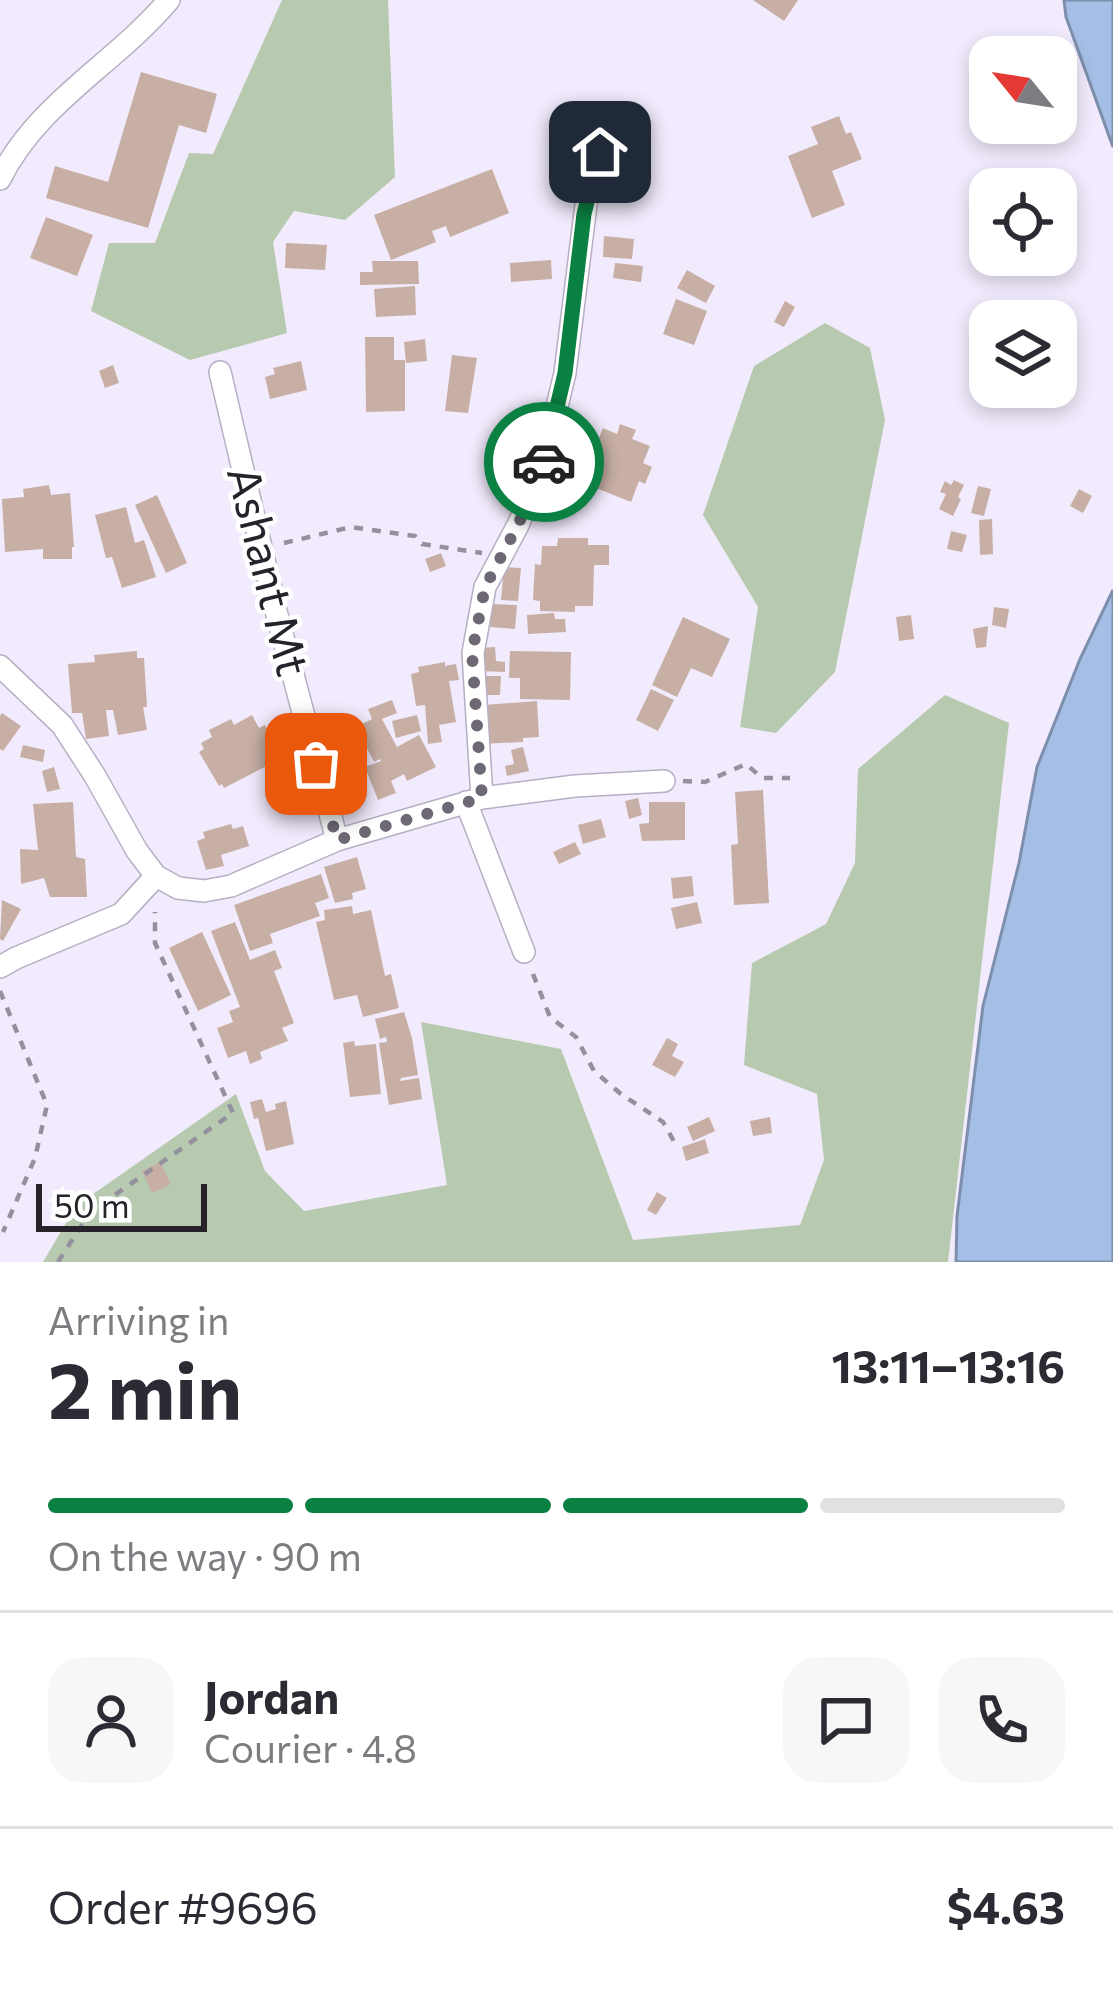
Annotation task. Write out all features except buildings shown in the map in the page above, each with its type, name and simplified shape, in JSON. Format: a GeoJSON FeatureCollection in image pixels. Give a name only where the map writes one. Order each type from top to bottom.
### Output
{"type":"FeatureCollection","features":[{"type":"Feature","properties":{"kind":"street"},"geometry":{"type":"LineString","coordinates":[[0,179],[13,151],[35,125],[146,27],[169,0]]}},
{"type":"Feature","properties":{"kind":"street"},"geometry":{"type":"LineString","coordinates":[[524,952],[474,800],[472,653],[485,587],[541,473],[565,373],[588,189],[611,114]]}},
{"type":"Feature","properties":{"kind":"street","name":"Ashant Mt"},"geometry":{"type":"LineString","coordinates":[[220,372],[337,840]]}},
{"type":"Feature","properties":{"kind":"street"},"geometry":{"type":"LineString","coordinates":[[0,666],[62,725],[155,876],[178,888],[204,891],[231,886],[337,840],[474,800],[575,786],[671,781]]}},
{"type":"Feature","properties":{"kind":"street"},"geometry":{"type":"LineString","coordinates":[[0,967],[122,914],[155,876]]}},
{"type":"Feature","properties":{"kind":"path"},"geometry":{"type":"LineString","coordinates":[[261,549],[351,526],[415,536],[422,544],[501,556]]}},
{"type":"Feature","properties":{"kind":"path"},"geometry":{"type":"LineString","coordinates":[[671,781],[706,782],[746,764],[762,778],[790,778]]}},
{"type":"Feature","properties":{"kind":"path"},"geometry":{"type":"LineString","coordinates":[[58,1262],[90,1212],[233,1113],[155,943],[155,876]]}},
{"type":"Feature","properties":{"kind":"path"},"geometry":{"type":"LineString","coordinates":[[524,952],[550,1017],[576,1037],[594,1071],[663,1122],[676,1145]]}},
{"type":"Feature","properties":{"kind":"path"},"geometry":{"type":"LineString","coordinates":[[0,991],[47,1105],[35,1158],[3,1232]]}},
{"type":"Feature","properties":{"kind":"green space"},"geometry":{"type":"Polygon","coordinates":[[[282,0],[388,0],[395,177],[345,220],[294,211],[273,242],[287,333],[190,360],[91,311],[109,243],[155,243],[189,153],[213,154],[282,0]]]}},
{"type":"Feature","properties":{"kind":"green space"},"geometry":{"type":"Polygon","coordinates":[[[825,323],[870,348],[885,420],[835,672],[776,733],[740,727],[758,607],[703,515],[754,366],[825,323]]]}},
{"type":"Feature","properties":{"kind":"green space"},"geometry":{"type":"Polygon","coordinates":[[[945,695],[1009,723],[948,1262],[43,1262],[76,1206],[236,1094],[265,1171],[304,1211],[447,1185],[421,1022],[561,1049],[633,1240],[800,1225],[824,1160],[817,1094],[744,1065],[752,963],[826,924],[855,863],[858,769],[945,695]]]}},
{"type":"Feature","properties":{"kind":"water"},"geometry":{"type":"Polygon","coordinates":[[[1064,0],[1113,0],[1113,147],[1077,36],[1066,17],[1064,0]]]}},
{"type":"Feature","properties":{"kind":"water"},"geometry":{"type":"Polygon","coordinates":[[[1113,590],[1113,1262],[956,1262],[957,1216],[983,1006],[1037,767],[1113,590]]]}},
{"type":"Feature","properties":{"kind":"way so far"},"geometry":{"type":"LineString","coordinates":[[316,764],[337,840],[482,798],[472,653],[485,587],[544,462]]}},
{"type":"Feature","properties":{"kind":"route"},"geometry":{"type":"LineString","coordinates":[[544,462],[565,373],[588,189],[600,152]]}}]}
